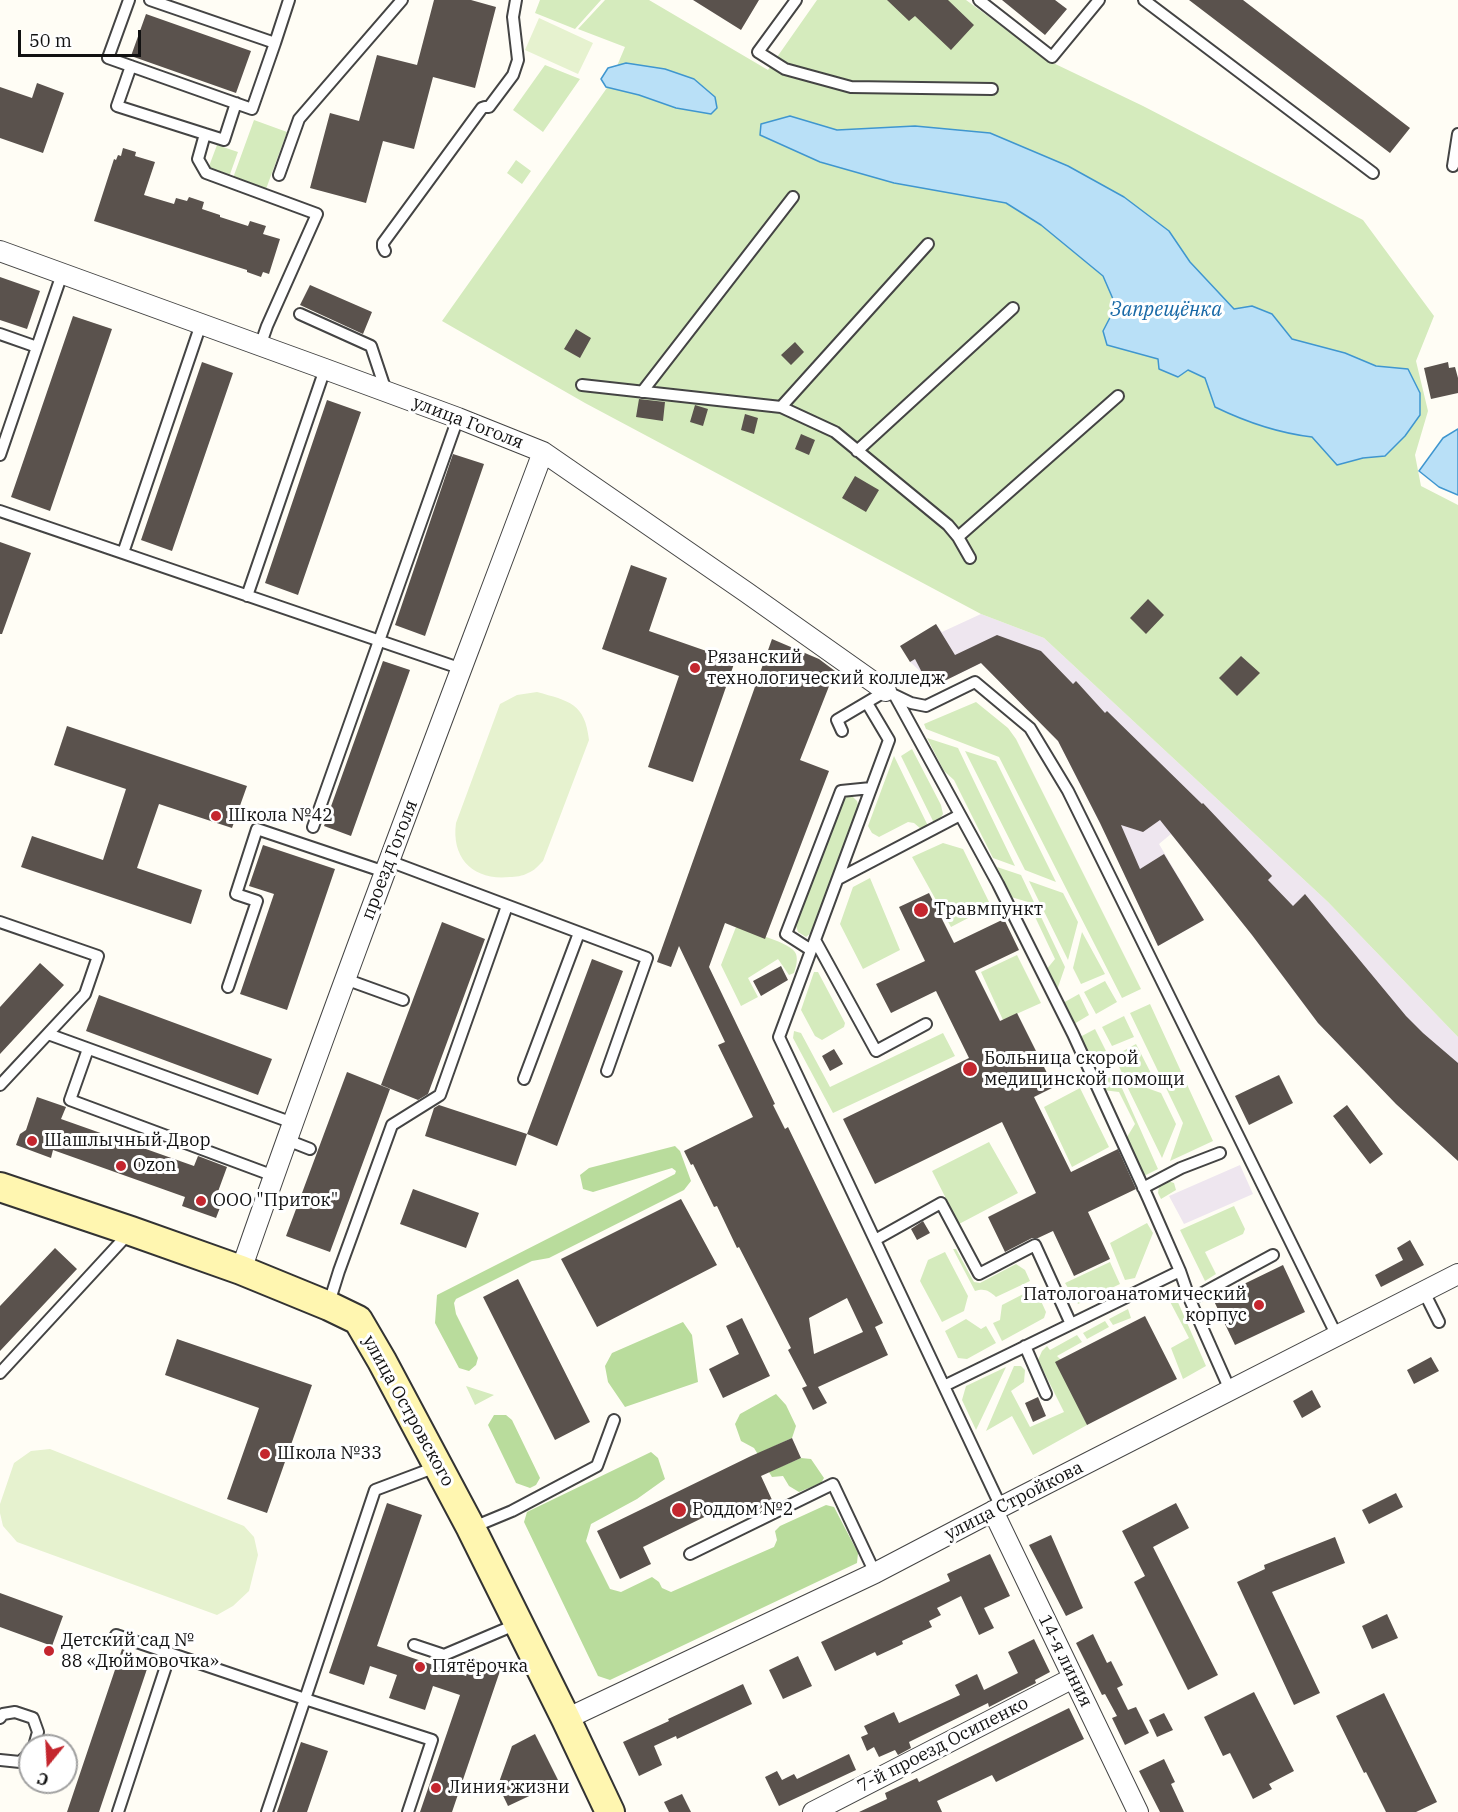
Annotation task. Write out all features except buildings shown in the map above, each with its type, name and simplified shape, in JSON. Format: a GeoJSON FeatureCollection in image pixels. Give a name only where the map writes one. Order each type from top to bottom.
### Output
{"type":"FeatureCollection","features":[{"type":"Feature","properties":{"kind":"street","name":"улица Гоголя"},"geometry":{"type":"LineString","coordinates":[[0,251],[458,418],[543,452],[890,693]]}},
{"type":"Feature","properties":{"kind":"street","name":"проезд Гоголя"},"geometry":{"type":"LineString","coordinates":[[241,1270],[345,979],[543,452]]}},
{"type":"Feature","properties":{"kind":"street","name":"улица Островского"},"geometry":{"type":"LineString","coordinates":[[0,1187],[241,1270],[358,1320],[471,1528],[519,1623],[566,1719],[606,1811]]}},
{"type":"Feature","properties":{"kind":"street","name":"улица Стройкова"},"geometry":{"type":"LineString","coordinates":[[566,1719],[875,1573],[1458,1274]]}},
{"type":"Feature","properties":{"kind":"street","name":"14-я линия"},"geometry":{"type":"LineString","coordinates":[[997,1509],[1073,1678],[1138,1812]]}},
{"type":"Feature","properties":{"kind":"street","name":"7-й проезд Осипенко"},"geometry":{"type":"LineString","coordinates":[[813,1812],[1073,1678]]}},
{"type":"Feature","properties":{"kind":"lane"},"geometry":{"type":"LineString","coordinates":[[129,0],[108,58],[252,109],[289,0]]}},
{"type":"Feature","properties":{"kind":"lane"},"geometry":{"type":"LineString","coordinates":[[150,0],[275,43]]}},
{"type":"Feature","properties":{"kind":"lane"},"geometry":{"type":"LineString","coordinates":[[279,175],[299,119],[402,0]]}},
{"type":"Feature","properties":{"kind":"lane"},"geometry":{"type":"LineString","coordinates":[[385,251],[383,243],[482,108],[489,107],[513,75],[518,60],[513,17],[516,0]]}},
{"type":"Feature","properties":{"kind":"lane"},"geometry":{"type":"LineString","coordinates":[[796,0],[758,52],[785,69],[851,87],[992,89]]}},
{"type":"Feature","properties":{"kind":"lane"},"geometry":{"type":"LineString","coordinates":[[979,0],[1052,57],[1099,0]]}},
{"type":"Feature","properties":{"kind":"lane"},"geometry":{"type":"LineString","coordinates":[[1144,0],[1373,173]]}},
{"type":"Feature","properties":{"kind":"lane"},"geometry":{"type":"LineString","coordinates":[[131,66],[117,106],[224,140],[236,103]]}},
{"type":"Feature","properties":{"kind":"lane"},"geometry":{"type":"LineString","coordinates":[[205,134],[198,159],[206,173],[317,214],[260,346]]}},
{"type":"Feature","properties":{"kind":"lane"},"geometry":{"type":"LineString","coordinates":[[1453,166],[1458,134]]}},
{"type":"Feature","properties":{"kind":"lane"},"geometry":{"type":"LineString","coordinates":[[642,392],[793,197]]}},
{"type":"Feature","properties":{"kind":"lane"},"geometry":{"type":"LineString","coordinates":[[781,407],[928,244]]}},
{"type":"Feature","properties":{"kind":"lane"},"geometry":{"type":"LineString","coordinates":[[0,455],[62,274]]}},
{"type":"Feature","properties":{"kind":"lane"},"geometry":{"type":"LineString","coordinates":[[857,451],[1013,308]]}},
{"type":"Feature","properties":{"kind":"lane"},"geometry":{"type":"LineString","coordinates":[[300,314],[371,346],[386,392]]}},
{"type":"Feature","properties":{"kind":"lane"},"geometry":{"type":"LineString","coordinates":[[123,553],[201,324]]}},
{"type":"Feature","properties":{"kind":"lane"},"geometry":{"type":"LineString","coordinates":[[0,334],[37,347]]}},
{"type":"Feature","properties":{"kind":"lane"},"geometry":{"type":"LineString","coordinates":[[247,596],[325,369]]}},
{"type":"Feature","properties":{"kind":"lane"},"geometry":{"type":"LineString","coordinates":[[582,385],[781,407],[835,432],[948,525],[970,558]]}},
{"type":"Feature","properties":{"kind":"lane"},"geometry":{"type":"LineString","coordinates":[[958,537],[1118,396]]}},
{"type":"Feature","properties":{"kind":"lane"},"geometry":{"type":"LineString","coordinates":[[313,827],[458,418]]}},
{"type":"Feature","properties":{"kind":"lane"},"geometry":{"type":"LineString","coordinates":[[0,511],[462,669]]}},
{"type":"Feature","properties":{"kind":"lane"},"geometry":{"type":"LineString","coordinates":[[842,731],[837,720],[890,693],[911,703],[926,706],[975,682],[1030,729],[1068,791],[1337,1336]]}},
{"type":"Feature","properties":{"kind":"lane"},"geometry":{"type":"LineString","coordinates":[[890,693],[998,884],[1073,1034],[1180,1271],[1190,1300],[1230,1390]]}},
{"type":"Feature","properties":{"kind":"lane"},"geometry":{"type":"LineString","coordinates":[[867,703],[889,741],[779,1037],[944,1386],[997,1509]]}},
{"type":"Feature","properties":{"kind":"lane"},"geometry":{"type":"LineString","coordinates":[[872,788],[841,790],[786,934],[813,945],[876,1051],[926,1024]]}},
{"type":"Feature","properties":{"kind":"lane"},"geometry":{"type":"LineString","coordinates":[[838,879],[960,815]]}},
{"type":"Feature","properties":{"kind":"lane"},"geometry":{"type":"LineString","coordinates":[[228,987],[257,901],[236,894],[257,829],[387,866],[507,906],[646,958],[607,1071]]}},
{"type":"Feature","properties":{"kind":"lane"},"geometry":{"type":"LineString","coordinates":[[328,1306],[392,1125],[440,1095],[507,906]]}},
{"type":"Feature","properties":{"kind":"lane"},"geometry":{"type":"LineString","coordinates":[[0,922],[98,956],[86,994],[0,1085]]}},
{"type":"Feature","properties":{"kind":"lane"},"geometry":{"type":"LineString","coordinates":[[524,1079],[579,933]]}},
{"type":"Feature","properties":{"kind":"lane"},"geometry":{"type":"LineString","coordinates":[[345,979],[403,1000]]}},
{"type":"Feature","properties":{"kind":"lane"},"geometry":{"type":"LineString","coordinates":[[48,1034],[290,1132],[310,1149]]}},
{"type":"Feature","properties":{"kind":"lane"},"geometry":{"type":"LineString","coordinates":[[88,1049],[70,1100],[274,1176]]}},
{"type":"Feature","properties":{"kind":"lane"},"geometry":{"type":"LineString","coordinates":[[1143,1188],[1181,1168],[1220,1153]]}},
{"type":"Feature","properties":{"kind":"lane"},"geometry":{"type":"LineString","coordinates":[[875,1240],[941,1203],[979,1274],[1035,1245],[1071,1324]]}},
{"type":"Feature","properties":{"kind":"lane"},"geometry":{"type":"LineString","coordinates":[[0,1373],[131,1231]]}},
{"type":"Feature","properties":{"kind":"lane"},"geometry":{"type":"LineString","coordinates":[[1190,1300],[1273,1255]]}},
{"type":"Feature","properties":{"kind":"lane"},"geometry":{"type":"LineString","coordinates":[[944,1386],[1180,1271]]}},
{"type":"Feature","properties":{"kind":"lane"},"geometry":{"type":"LineString","coordinates":[[1424,1292],[1439,1322]]}},
{"type":"Feature","properties":{"kind":"lane"},"geometry":{"type":"LineString","coordinates":[[1025,1346],[1046,1394]]}},
{"type":"Feature","properties":{"kind":"lane"},"geometry":{"type":"LineString","coordinates":[[471,1528],[512,1511],[597,1466],[615,1420]]}},
{"type":"Feature","properties":{"kind":"lane"},"geometry":{"type":"LineString","coordinates":[[267,1812],[375,1490],[438,1466]]}},
{"type":"Feature","properties":{"kind":"lane"},"geometry":{"type":"LineString","coordinates":[[690,1554],[833,1484],[875,1573]]}},
{"type":"Feature","properties":{"kind":"lane"},"geometry":{"type":"LineString","coordinates":[[414,1645],[444,1655],[519,1623]]}},
{"type":"Feature","properties":{"kind":"lane"},"geometry":{"type":"LineString","coordinates":[[116,1635],[432,1740],[408,1812]]}},
{"type":"Feature","properties":{"kind":"lane"},"geometry":{"type":"LineString","coordinates":[[118,1812],[170,1654]]}},
{"type":"Feature","properties":{"kind":"lane"},"geometry":{"type":"LineString","coordinates":[[0,1718],[3,1714],[15,1712],[33,1718],[37,1734]]}},
{"type":"Feature","properties":{"kind":"lane"},"geometry":{"type":"LineString","coordinates":[[0,1760],[18,1762]]}},
{"type":"Feature","properties":{"kind":"shaded area"},"geometry":{"type":"Polygon","coordinates":[[[981,614],[1044,638],[1328,902],[1458,1037],[1458,1161],[1396,1104],[1318,1023],[1252,935],[1171,834],[1159,844],[1204,920],[1158,946],[1106,835],[1058,741],[981,663],[930,688],[921,672],[910,662],[936,624],[942,632],[981,614]]]}},
{"type":"Feature","properties":{"kind":"shaded area"},"geometry":{"type":"Polygon","coordinates":[[[1240,1165],[1253,1194],[1184,1224],[1169,1196],[1240,1165]]]}},
{"type":"Feature","properties":{"kind":"green space"},"geometry":{"type":"Polygon","coordinates":[[[540,0],[601,0],[575,29],[535,13],[540,0]]]}},
{"type":"Feature","properties":{"kind":"green space"},"geometry":{"type":"Polygon","coordinates":[[[605,0],[649,0],[768,70],[817,0],[966,0],[1049,61],[1143,106],[1363,220],[1434,316],[1416,361],[1428,411],[1415,455],[1421,486],[1458,505],[1458,1037],[1328,902],[1044,638],[981,614],[585,403],[442,321],[609,85],[625,47],[578,29],[605,0]]]}},
{"type":"Feature","properties":{"kind":"green space"},"geometry":{"type":"Polygon","coordinates":[[[539,18],[593,43],[578,74],[525,50],[539,18]]]}},
{"type":"Feature","properties":{"kind":"green space"},"geometry":{"type":"Polygon","coordinates":[[[545,65],[580,79],[543,132],[513,110],[545,65]]]}},
{"type":"Feature","properties":{"kind":"green space"},"geometry":{"type":"Polygon","coordinates":[[[254,120],[287,132],[266,189],[233,178],[254,120]]]}},
{"type":"Feature","properties":{"kind":"green space"},"geometry":{"type":"Polygon","coordinates":[[[217,145],[238,152],[229,177],[208,169],[217,145]]]}},
{"type":"Feature","properties":{"kind":"green space"},"geometry":{"type":"Polygon","coordinates":[[[516,160],[531,171],[522,184],[507,173],[516,160]]]}},
{"type":"Feature","properties":{"kind":"green space"},"geometry":{"type":"Polygon","coordinates":[[[537,692],[566,701],[574,706],[584,718],[589,740],[543,861],[532,871],[521,876],[486,875],[476,871],[461,857],[455,836],[456,823],[500,704],[517,695],[537,692]]]}},
{"type":"Feature","properties":{"kind":"green space"},"geometry":{"type":"Polygon","coordinates":[[[976,702],[1008,728],[1016,739],[1141,989],[1122,998],[999,757],[926,729],[924,724],[976,702]]]}},
{"type":"Feature","properties":{"kind":"green space"},"geometry":{"type":"Polygon","coordinates":[[[927,738],[958,748],[1015,866],[993,858],[954,780],[944,771],[927,738]]]}},
{"type":"Feature","properties":{"kind":"green space"},"geometry":{"type":"Polygon","coordinates":[[[912,749],[941,805],[943,814],[934,823],[901,756],[912,749]]]}},
{"type":"Feature","properties":{"kind":"green space"},"geometry":{"type":"Polygon","coordinates":[[[965,751],[996,761],[1056,882],[1025,870],[965,751]]]}},
{"type":"Feature","properties":{"kind":"green space"},"geometry":{"type":"Polygon","coordinates":[[[894,756],[928,826],[921,829],[914,823],[908,822],[879,837],[872,833],[868,826],[894,756]]]}},
{"type":"Feature","properties":{"kind":"green space"},"geometry":{"type":"Polygon","coordinates":[[[852,796],[859,808],[812,932],[806,937],[798,932],[796,926],[843,802],[846,797],[852,796]]]}},
{"type":"Feature","properties":{"kind":"green space"},"geometry":{"type":"Polygon","coordinates":[[[943,843],[963,849],[991,906],[951,927],[912,857],[943,843]]]}},
{"type":"Feature","properties":{"kind":"green space"},"geometry":{"type":"Polygon","coordinates":[[[997,867],[1021,875],[1065,967],[1057,990],[1046,970],[1055,959],[1028,902],[1011,897],[997,867]]]}},
{"type":"Feature","properties":{"kind":"green space"},"geometry":{"type":"Polygon","coordinates":[[[870,878],[900,950],[863,969],[840,924],[853,887],[870,878]]]}},
{"type":"Feature","properties":{"kind":"green space"},"geometry":{"type":"Polygon","coordinates":[[[1029,881],[1063,893],[1078,922],[1068,960],[1029,881]]]}},
{"type":"Feature","properties":{"kind":"green space"},"geometry":{"type":"Polygon","coordinates":[[[736,927],[787,945],[796,954],[797,959],[794,973],[789,975],[778,959],[748,978],[758,997],[741,1006],[721,965],[736,927]]]}},
{"type":"Feature","properties":{"kind":"green space"},"geometry":{"type":"Polygon","coordinates":[[[1082,932],[1105,974],[1081,984],[1073,968],[1082,932]]]}},
{"type":"Feature","properties":{"kind":"green space"},"geometry":{"type":"Polygon","coordinates":[[[1017,955],[1041,1003],[1003,1020],[981,972],[1017,955]]]}},
{"type":"Feature","properties":{"kind":"green space"},"geometry":{"type":"Polygon","coordinates":[[[814,972],[818,972],[845,1023],[844,1027],[822,1040],[815,1036],[801,1010],[814,972]]]}},
{"type":"Feature","properties":{"kind":"green space"},"geometry":{"type":"Polygon","coordinates":[[[1105,981],[1117,1002],[1096,1014],[1084,992],[1105,981]]]}},
{"type":"Feature","properties":{"kind":"green space"},"geometry":{"type":"Polygon","coordinates":[[[1079,994],[1089,1015],[1074,1024],[1063,1003],[1079,994]]]}},
{"type":"Feature","properties":{"kind":"green space"},"geometry":{"type":"Polygon","coordinates":[[[1150,1004],[1213,1141],[1170,1161],[1183,1123],[1130,1013],[1150,1004]]]}},
{"type":"Feature","properties":{"kind":"green space"},"geometry":{"type":"Polygon","coordinates":[[[1124,1016],[1134,1037],[1112,1046],[1102,1027],[1124,1016]]]}},
{"type":"Feature","properties":{"kind":"green space"},"geometry":{"type":"Polygon","coordinates":[[[1095,1029],[1106,1051],[1089,1057],[1080,1037],[1095,1029]]]}},
{"type":"Feature","properties":{"kind":"green space"},"geometry":{"type":"Polygon","coordinates":[[[794,1031],[801,1033],[830,1087],[943,1033],[955,1056],[833,1113],[793,1038],[794,1031]]]}},
{"type":"Feature","properties":{"kind":"green space"},"geometry":{"type":"Polygon","coordinates":[[[1136,1044],[1157,1085],[1122,1073],[1114,1056],[1136,1044]]]}},
{"type":"Feature","properties":{"kind":"green space"},"geometry":{"type":"Polygon","coordinates":[[[1093,1069],[1117,1077],[1158,1169],[1144,1176],[1127,1137],[1135,1124],[1119,1092],[1103,1090],[1093,1069]]]}},
{"type":"Feature","properties":{"kind":"green space"},"geometry":{"type":"Polygon","coordinates":[[[1124,1080],[1161,1093],[1176,1124],[1162,1158],[1124,1080]]]}},
{"type":"Feature","properties":{"kind":"green space"},"geometry":{"type":"Polygon","coordinates":[[[1080,1088],[1109,1147],[1072,1167],[1044,1107],[1080,1088]]]}},
{"type":"Feature","properties":{"kind":"green space"},"geometry":{"type":"Polygon","coordinates":[[[989,1142],[1018,1193],[959,1224],[932,1171],[989,1142]]]}},
{"type":"Feature","properties":{"kind":"green space"},"geometry":{"type":"Polygon","coordinates":[[[675,1146],[680,1151],[691,1181],[684,1190],[549,1258],[532,1261],[456,1299],[454,1303],[456,1314],[478,1358],[476,1365],[469,1371],[459,1368],[435,1323],[437,1295],[675,1174],[676,1171],[672,1168],[593,1192],[583,1189],[580,1175],[589,1168],[675,1146]]]}},
{"type":"Feature","properties":{"kind":"green space"},"geometry":{"type":"Polygon","coordinates":[[[1168,1181],[1174,1183],[1176,1190],[1161,1199],[1158,1193],[1159,1186],[1168,1181]]]}},
{"type":"Feature","properties":{"kind":"green space"},"geometry":{"type":"Polygon","coordinates":[[[1234,1206],[1245,1229],[1243,1234],[1205,1252],[1216,1274],[1205,1281],[1180,1230],[1234,1206]]]}},
{"type":"Feature","properties":{"kind":"green space"},"geometry":{"type":"Polygon","coordinates":[[[1147,1223],[1153,1233],[1135,1278],[1125,1280],[1110,1243],[1147,1223]]]}},
{"type":"Feature","properties":{"kind":"green space"},"geometry":{"type":"Polygon","coordinates":[[[953,1249],[956,1249],[974,1282],[980,1283],[1016,1264],[1025,1270],[1030,1281],[996,1297],[987,1291],[975,1291],[953,1249]]]}},
{"type":"Feature","properties":{"kind":"green space"},"geometry":{"type":"Polygon","coordinates":[[[945,1252],[968,1296],[964,1311],[942,1322],[920,1281],[928,1260],[945,1252]]]}},
{"type":"Feature","properties":{"kind":"green space"},"geometry":{"type":"Polygon","coordinates":[[[1110,1262],[1120,1284],[1078,1304],[1065,1283],[1110,1262]]]}},
{"type":"Feature","properties":{"kind":"green space"},"geometry":{"type":"Polygon","coordinates":[[[1035,1288],[1046,1312],[1044,1318],[1002,1341],[993,1323],[1000,1320],[1002,1305],[1035,1288]]]}},
{"type":"Feature","properties":{"kind":"green space"},"geometry":{"type":"Polygon","coordinates":[[[1173,1291],[1206,1366],[1183,1379],[1171,1348],[1189,1338],[1166,1294],[1173,1291]]]}},
{"type":"Feature","properties":{"kind":"green space"},"geometry":{"type":"Polygon","coordinates":[[[1128,1309],[1131,1318],[1113,1325],[1109,1319],[1128,1309]]]}},
{"type":"Feature","properties":{"kind":"green space"},"geometry":{"type":"Polygon","coordinates":[[[966,1319],[981,1329],[986,1326],[996,1343],[967,1359],[958,1358],[945,1331],[966,1319]]]}},
{"type":"Feature","properties":{"kind":"green space"},"geometry":{"type":"Polygon","coordinates":[[[1105,1321],[1109,1327],[1087,1339],[1083,1333],[1105,1321]]]}},
{"type":"Feature","properties":{"kind":"green space"},"geometry":{"type":"Polygon","coordinates":[[[683,1322],[692,1335],[698,1382],[625,1407],[608,1382],[605,1366],[612,1353],[683,1322]]]}},
{"type":"Feature","properties":{"kind":"green space"},"geometry":{"type":"Polygon","coordinates":[[[1077,1335],[1082,1342],[1057,1356],[1087,1425],[1033,1455],[1012,1416],[986,1431],[1014,1366],[1021,1366],[1025,1370],[1024,1382],[1011,1391],[1030,1427],[1064,1412],[1038,1360],[1047,1346],[1050,1350],[1077,1335]]]}},
{"type":"Feature","properties":{"kind":"green space"},"geometry":{"type":"Polygon","coordinates":[[[1006,1367],[976,1430],[962,1400],[966,1386],[1006,1367]]]}},
{"type":"Feature","properties":{"kind":"green space"},"geometry":{"type":"Polygon","coordinates":[[[466,1386],[494,1395],[475,1405],[466,1386]]]}},
{"type":"Feature","properties":{"kind":"green space"},"geometry":{"type":"Polygon","coordinates":[[[776,1394],[786,1405],[796,1426],[792,1438],[766,1450],[775,1469],[801,1458],[811,1459],[824,1478],[821,1483],[799,1492],[789,1486],[783,1476],[772,1477],[754,1448],[741,1441],[735,1424],[740,1414],[776,1394]]]}},
{"type":"Feature","properties":{"kind":"green space"},"geometry":{"type":"Polygon","coordinates":[[[494,1415],[506,1415],[512,1420],[540,1478],[536,1485],[530,1488],[516,1483],[488,1425],[494,1415]]]}},
{"type":"Feature","properties":{"kind":"green space"},"geometry":{"type":"Polygon","coordinates":[[[50,1449],[244,1526],[254,1537],[258,1555],[249,1591],[233,1606],[217,1615],[17,1542],[3,1526],[0,1513],[0,1504],[14,1463],[31,1451],[50,1449]]]}},
{"type":"Feature","properties":{"kind":"green space"},"geometry":{"type":"Polygon","coordinates":[[[651,1452],[658,1458],[665,1479],[637,1499],[591,1524],[586,1541],[610,1589],[621,1592],[652,1577],[659,1582],[662,1588],[671,1592],[774,1547],[777,1540],[775,1531],[780,1526],[826,1505],[834,1507],[858,1553],[857,1563],[610,1680],[598,1676],[524,1522],[527,1512],[651,1452]]]}},
{"type":"Feature","properties":{"kind":"water"},"geometry":{"type":"Polygon","coordinates":[[[626,63],[665,69],[694,79],[715,97],[717,108],[711,114],[676,108],[639,95],[606,87],[601,79],[608,68],[626,63]]]}},
{"type":"Feature","properties":{"kind":"water","name":"Запрещёнка"},"geometry":{"type":"Polygon","coordinates":[[[790,116],[837,130],[915,126],[990,133],[1068,166],[1124,197],[1169,231],[1190,262],[1234,309],[1252,306],[1272,314],[1292,339],[1345,353],[1376,366],[1408,369],[1420,393],[1420,415],[1405,436],[1385,456],[1363,458],[1337,465],[1312,437],[1262,426],[1215,407],[1205,378],[1188,370],[1178,377],[1159,369],[1158,359],[1107,345],[1103,331],[1116,306],[1103,276],[1041,225],[1006,203],[894,183],[820,162],[760,135],[761,124],[790,116]]]}},
{"type":"Feature","properties":{"kind":"water"},"geometry":{"type":"Polygon","coordinates":[[[1458,429],[1458,495],[1439,487],[1419,471],[1443,438],[1458,429]]]}},
{"type":"Feature","properties":{"kind":"place","name":"Рязанский технологический колледж"},"geometry":{"type":"Point","coordinates":[695,668]}},
{"type":"Feature","properties":{"kind":"place","name":"Школа №42"},"geometry":{"type":"Point","coordinates":[216,816]}},
{"type":"Feature","properties":{"kind":"place","name":"Травмпункт"},"geometry":{"type":"Point","coordinates":[921,910]}},
{"type":"Feature","properties":{"kind":"place","name":"Больница скорой медицинской помощи"},"geometry":{"type":"Point","coordinates":[970,1069]}},
{"type":"Feature","properties":{"kind":"place","name":"Шашлычный Двор"},"geometry":{"type":"Point","coordinates":[32,1141]}},
{"type":"Feature","properties":{"kind":"place","name":"Ozon"},"geometry":{"type":"Point","coordinates":[121,1166]}},
{"type":"Feature","properties":{"kind":"place","name":"ООО \"Приток\""},"geometry":{"type":"Point","coordinates":[201,1201]}},
{"type":"Feature","properties":{"kind":"place","name":"Патологоанатомический корпус"},"geometry":{"type":"Point","coordinates":[1259,1305]}},
{"type":"Feature","properties":{"kind":"place","name":"Школа №33"},"geometry":{"type":"Point","coordinates":[265,1454]}},
{"type":"Feature","properties":{"kind":"place","name":"Роддом №2"},"geometry":{"type":"Point","coordinates":[679,1510]}},
{"type":"Feature","properties":{"kind":"place","name":"Детский сад № 88 «Дюймовочка»"},"geometry":{"type":"Point","coordinates":[49,1651]}},
{"type":"Feature","properties":{"kind":"place","name":"Пятёрочка"},"geometry":{"type":"Point","coordinates":[420,1667]}},
{"type":"Feature","properties":{"kind":"place","name":"Линия жизни"},"geometry":{"type":"Point","coordinates":[436,1788]}}]}
